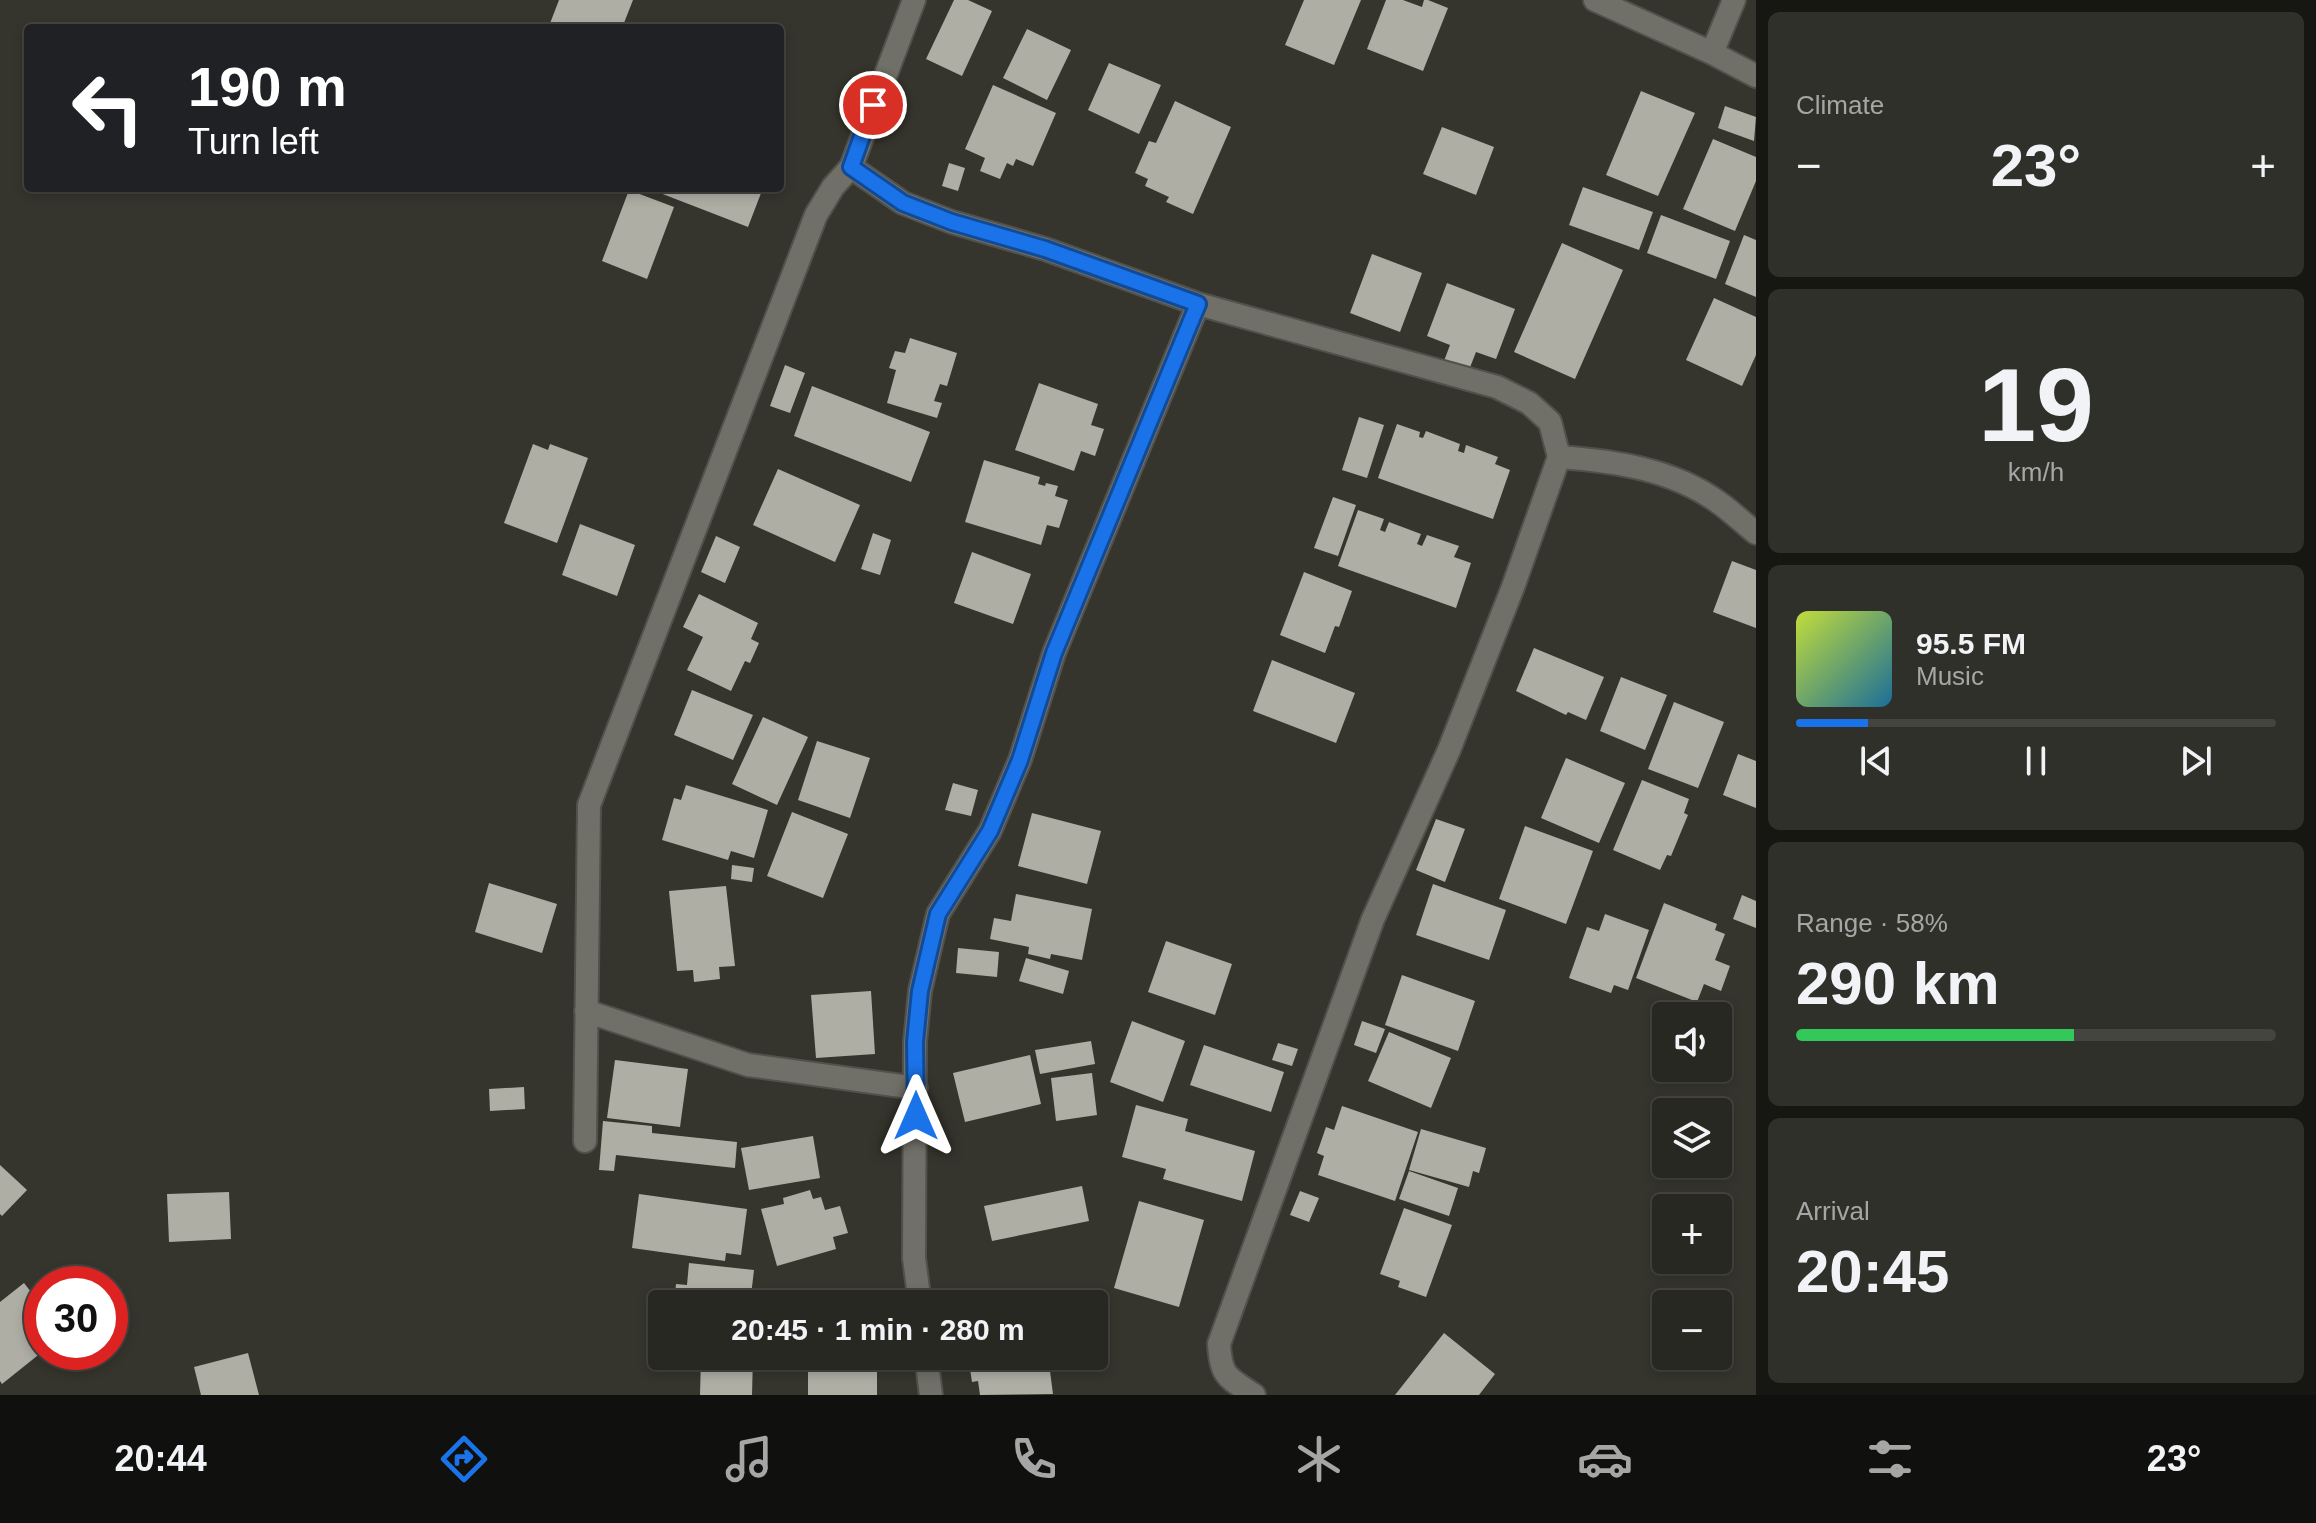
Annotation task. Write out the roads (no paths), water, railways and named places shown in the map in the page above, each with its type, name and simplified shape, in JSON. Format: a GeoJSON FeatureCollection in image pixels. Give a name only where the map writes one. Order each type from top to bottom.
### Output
{"type":"FeatureCollection","features":[{"type":"Feature","properties":{"kind":"street"},"geometry":{"type":"LineString","coordinates":[[585,1141],[589,805],[816,215],[833,187],[851,167],[914,0]]}},
{"type":"Feature","properties":{"kind":"street"},"geometry":{"type":"LineString","coordinates":[[1595,0],[1756,76]]}},
{"type":"Feature","properties":{"kind":"street"},"geometry":{"type":"LineString","coordinates":[[1712,53],[1734,0]]}},
{"type":"Feature","properties":{"kind":"street"},"geometry":{"type":"LineString","coordinates":[[851,167],[903,203],[952,222],[1045,249],[1198,304],[1497,387],[1529,403],[1550,422],[1559,457],[1513,587],[1449,750],[1373,919],[1219,1344],[1220,1367],[1232,1380],[1254,1395]]}},
{"type":"Feature","properties":{"kind":"street"},"geometry":{"type":"LineString","coordinates":[[918,1290],[914,1258],[915,1042],[920,991],[938,914],[990,831],[1020,760],[1054,653],[1198,304]]}},
{"type":"Feature","properties":{"kind":"street"},"geometry":{"type":"LineString","coordinates":[[1559,457],[1599,460],[1670,476],[1718,502],[1756,533]]}},
{"type":"Feature","properties":{"kind":"street"},"geometry":{"type":"LineString","coordinates":[[586,1011],[748,1065],[916,1088]]}},
{"type":"Feature","properties":{"kind":"street"},"geometry":{"type":"LineString","coordinates":[[928,1370],[931,1395]]}}]}
